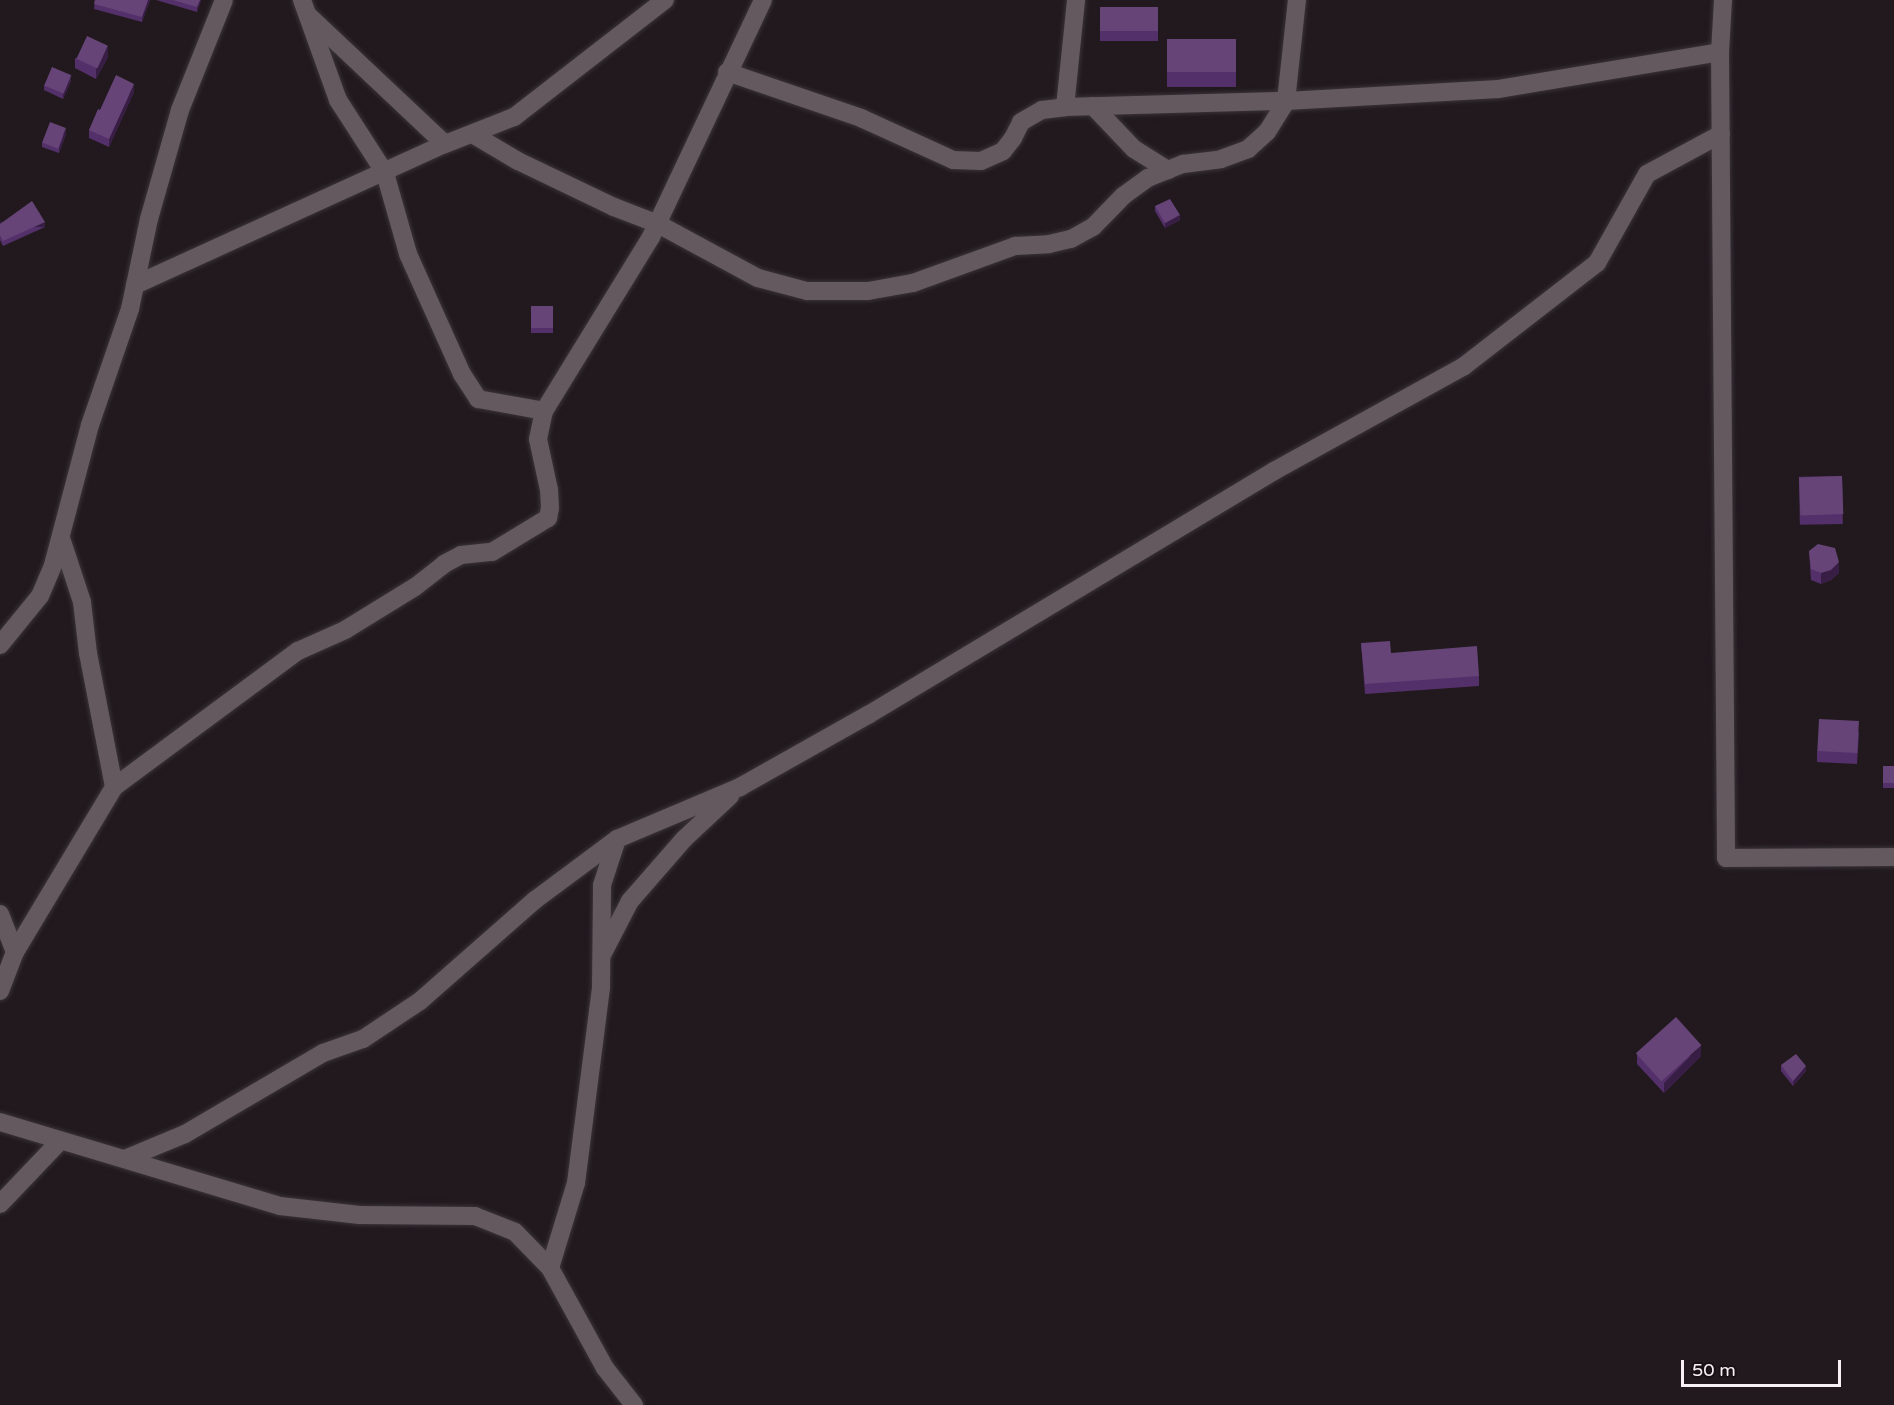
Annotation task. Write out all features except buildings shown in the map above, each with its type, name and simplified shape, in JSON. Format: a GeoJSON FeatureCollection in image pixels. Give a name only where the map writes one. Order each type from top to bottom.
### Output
{"type":"FeatureCollection","features":[{"type":"Feature","properties":{"kind":"street"},"geometry":{"type":"LineString","coordinates":[[0,645],[40,596],[61,538],[90,425],[130,309],[149,219],[180,110],[224,0]]}},
{"type":"Feature","properties":{"kind":"street"},"geometry":{"type":"LineString","coordinates":[[291,0],[303,7],[445,144]]}},
{"type":"Feature","properties":{"kind":"street"},"geometry":{"type":"LineString","coordinates":[[135,285],[445,144],[474,135],[514,117],[665,0]]}},
{"type":"Feature","properties":{"kind":"street"},"geometry":{"type":"LineString","coordinates":[[0,991],[9,960],[114,787],[298,651],[345,630],[415,587],[444,564],[461,555],[492,552],[541,525],[548,518],[550,508],[538,439],[544,411],[658,224],[727,72],[763,0]]}},
{"type":"Feature","properties":{"kind":"street"},"geometry":{"type":"LineString","coordinates":[[1065,107],[1076,0]]}},
{"type":"Feature","properties":{"kind":"street"},"geometry":{"type":"LineString","coordinates":[[474,135],[518,161],[614,207],[658,224],[758,278],[807,291],[868,291],[914,283],[1015,246],[1049,244],[1071,239],[1093,227],[1123,196],[1148,178],[1183,164],[1221,159],[1248,149],[1267,132],[1286,101],[1297,0]]}},
{"type":"Feature","properties":{"kind":"street"},"geometry":{"type":"LineString","coordinates":[[1723,0],[1720,52],[1725,858],[1894,857]]}},
{"type":"Feature","properties":{"kind":"street"},"geometry":{"type":"LineString","coordinates":[[303,7],[338,100],[385,172],[408,254],[462,374],[472,391],[478,399],[544,411]]}},
{"type":"Feature","properties":{"kind":"street"},"geometry":{"type":"LineString","coordinates":[[727,72],[861,118],[953,160],[981,161],[1003,151],[1021,122],[1042,110],[1065,107],[1286,101],[1499,89],[1720,52]]}},
{"type":"Feature","properties":{"kind":"street"},"geometry":{"type":"LineString","coordinates":[[1093,106],[1134,148],[1168,170]]}},
{"type":"Feature","properties":{"kind":"street"},"geometry":{"type":"LineString","coordinates":[[127,1158],[185,1134],[323,1053],[363,1039],[420,1001],[535,900],[617,838],[740,787],[868,715],[1274,471],[1464,366],[1597,263],[1647,174],[1721,134]]}},
{"type":"Feature","properties":{"kind":"street"},"geometry":{"type":"LineString","coordinates":[[61,538],[82,602],[88,653],[114,787]]}},
{"type":"Feature","properties":{"kind":"street"},"geometry":{"type":"LineString","coordinates":[[601,957],[630,902],[684,838],[740,787]]}},
{"type":"Feature","properties":{"kind":"street"},"geometry":{"type":"LineString","coordinates":[[550,1268],[576,1183],[601,987],[602,885],[617,838]]}},
{"type":"Feature","properties":{"kind":"street"},"geometry":{"type":"LineString","coordinates":[[0,914],[9,960]]}},
{"type":"Feature","properties":{"kind":"street"},"geometry":{"type":"LineString","coordinates":[[0,1122],[59,1142],[127,1158],[208,1186],[280,1206],[359,1215],[474,1216],[515,1232],[550,1268],[604,1368],[634,1405]]}},
{"type":"Feature","properties":{"kind":"street"},"geometry":{"type":"LineString","coordinates":[[0,1204],[59,1142]]}}]}
